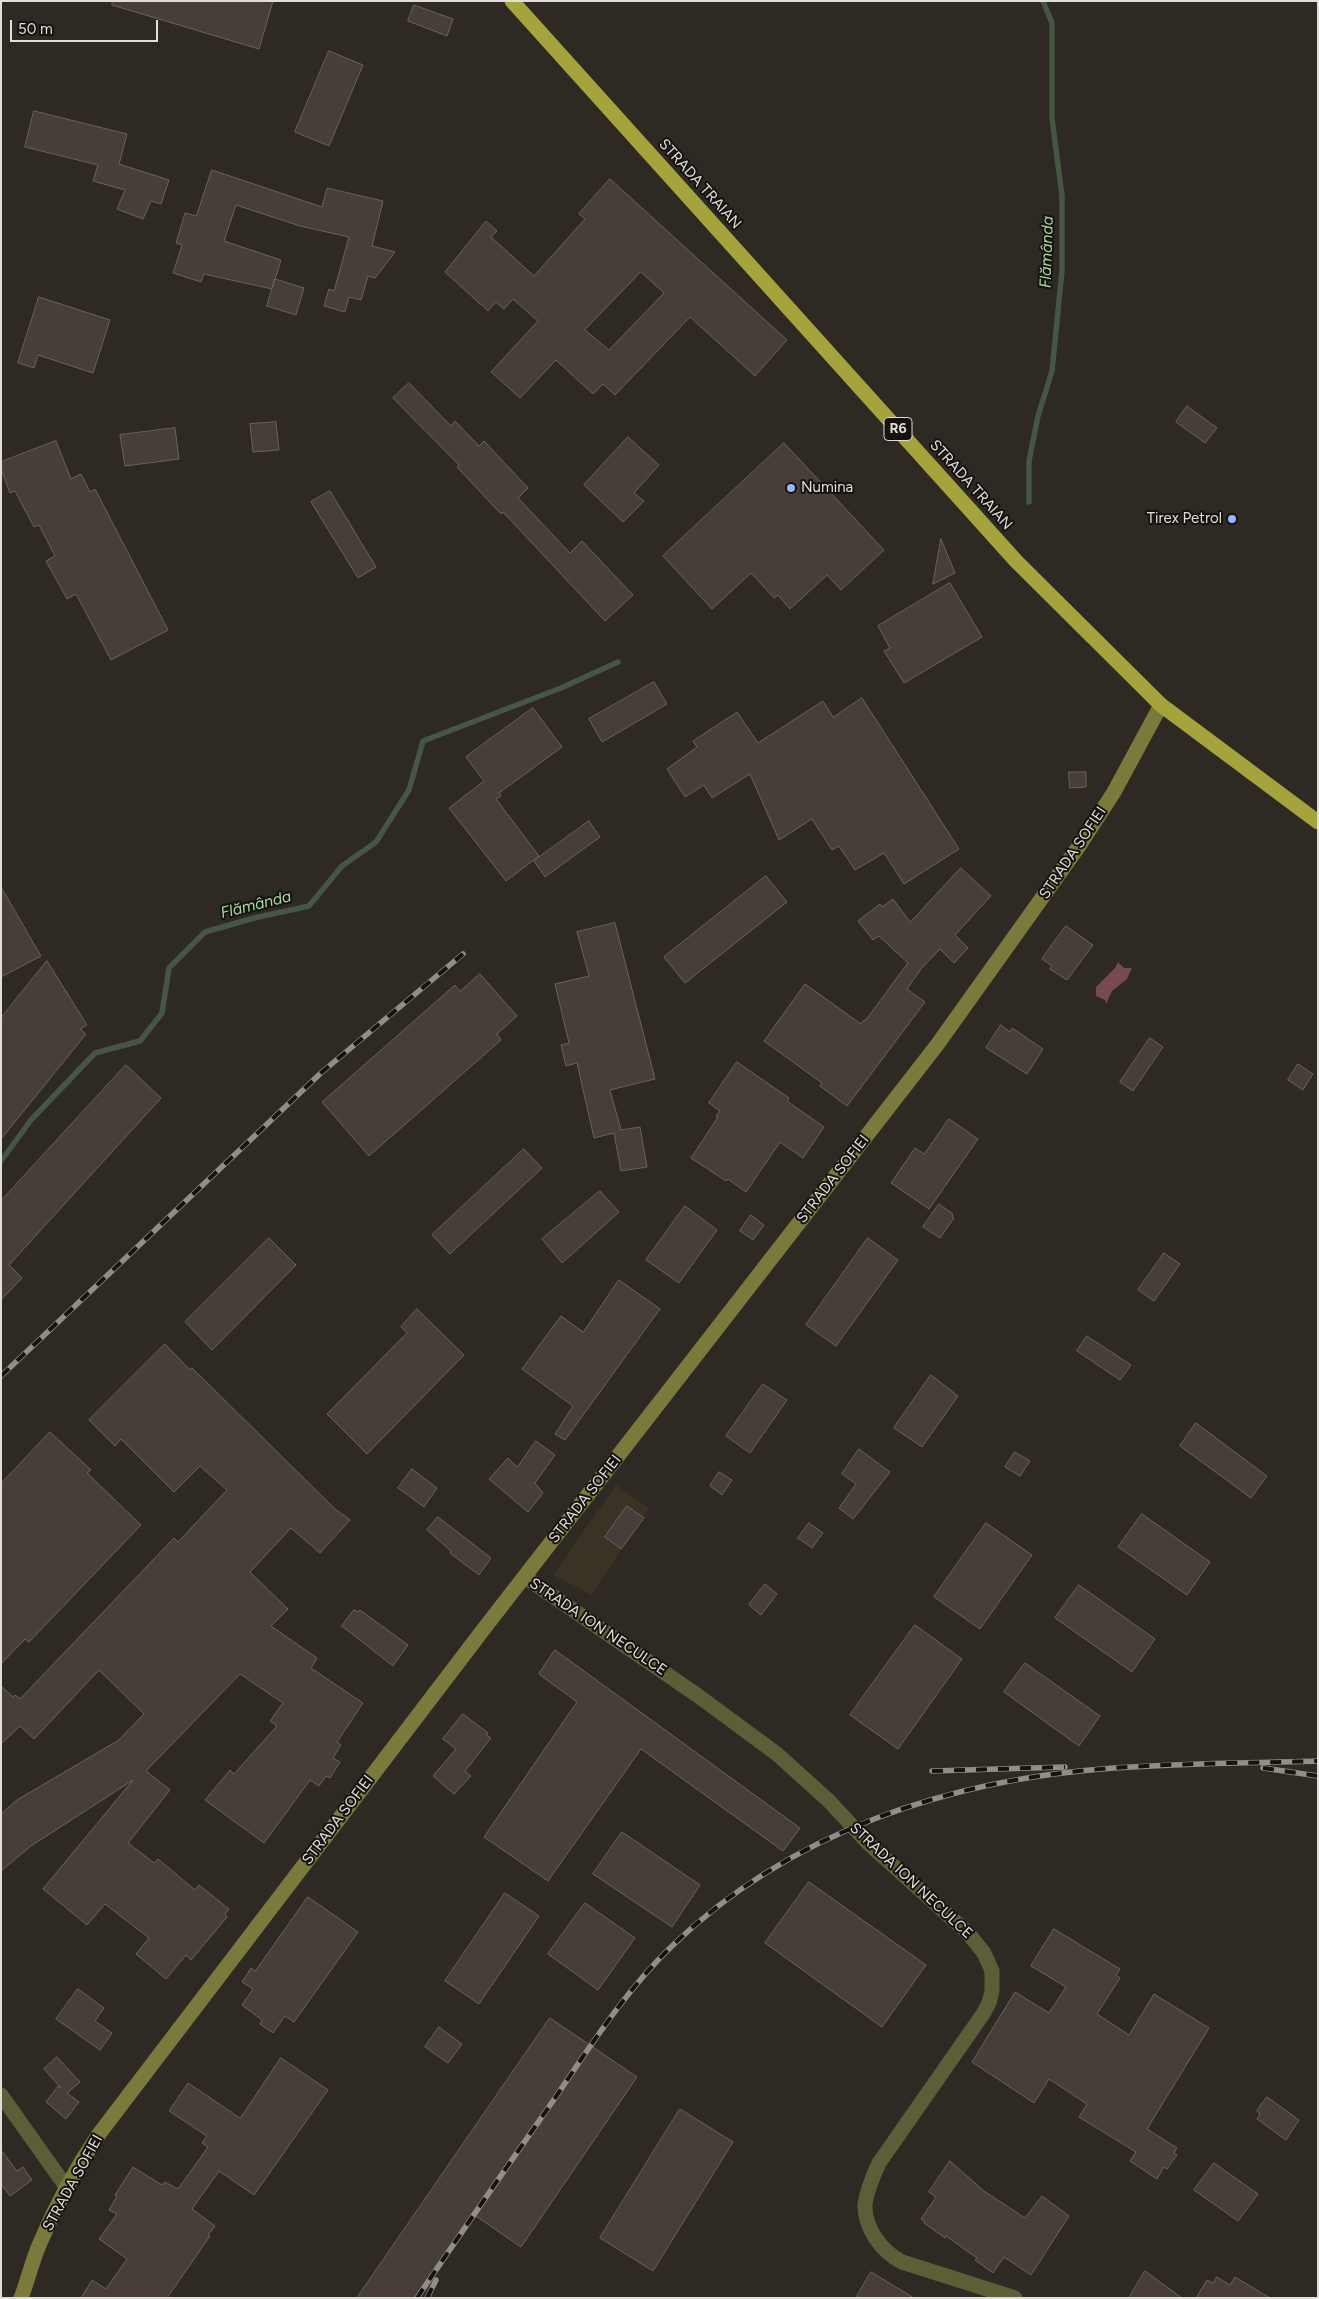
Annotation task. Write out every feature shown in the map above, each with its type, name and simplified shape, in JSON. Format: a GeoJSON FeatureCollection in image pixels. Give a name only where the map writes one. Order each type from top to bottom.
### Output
{"type":"FeatureCollection","features":[{"type":"Feature","properties":{"kind":"highway","name":"STRADA TRАIAN"},"geometry":{"type":"LineString","coordinates":[[512,1],[1016,561],[1160,705],[1318,822]]}},
{"type":"Feature","properties":{"kind":"street","name":"STRADA SOFIEI"},"geometry":{"type":"LineString","coordinates":[[21,2298],[40,2242],[67,2188],[99,2134],[525,1577],[937,1045],[1080,846],[1114,792],[1160,705]]}},
{"type":"Feature","properties":{"kind":"street","name":"STRADA ION NECULCE"},"geometry":{"type":"LineString","coordinates":[[525,1577],[697,1695],[777,1754],[823,1795],[868,1842],[968,1933],[984,1953],[992,1971],[989,2002],[983,2014],[879,2162],[869,2186],[865,2205],[866,2215],[879,2244],[890,2256],[902,2262],[1015,2298]]}},
{"type":"Feature","properties":{"kind":"street"},"geometry":{"type":"LineString","coordinates":[[1,2095],[67,2188]]}},
{"type":"Feature","properties":{"kind":"shaded area"},"geometry":{"type":"Polygon","coordinates":[[[1118,962],[1124,968],[1132,968],[1127,979],[1112,991],[1106,1004],[1105,1000],[1096,996],[1096,987],[1115,968],[1118,962]]]}},
{"type":"Feature","properties":{"kind":"shaded area"},"geometry":{"type":"Polygon","coordinates":[[[616,1485],[649,1508],[592,1595],[553,1575],[616,1485]]]}},
{"type":"Feature","properties":{"kind":"building"},"geometry":{"type":"Polygon","coordinates":[[[113,1],[273,1],[259,49],[112,5],[113,1]]]}},
{"type":"Feature","properties":{"kind":"building"},"geometry":{"type":"Polygon","coordinates":[[[414,5],[453,19],[447,36],[408,21],[414,5]]]}},
{"type":"Feature","properties":{"kind":"building"},"geometry":{"type":"Polygon","coordinates":[[[329,51],[363,65],[329,146],[295,132],[329,51]]]}},
{"type":"Feature","properties":{"kind":"building"},"geometry":{"type":"Polygon","coordinates":[[[34,111],[127,134],[119,164],[169,180],[161,204],[151,201],[143,219],[117,209],[125,190],[93,181],[98,165],[25,147],[34,111]]]}},
{"type":"Feature","properties":{"kind":"building"},"geometry":{"type":"Polygon","coordinates":[[[212,170],[322,207],[327,188],[383,201],[372,246],[395,252],[375,278],[368,276],[361,300],[349,297],[345,312],[324,306],[329,289],[334,291],[349,237],[300,226],[236,205],[224,241],[281,260],[272,289],[204,274],[201,282],[173,273],[182,245],[176,243],[185,213],[196,216],[212,170]]]}},
{"type":"Feature","properties":{"kind":"building"},"geometry":{"type":"Polygon","coordinates":[[[610,179],[787,340],[755,376],[690,317],[615,395],[603,384],[593,394],[556,360],[520,398],[491,372],[538,321],[513,299],[504,309],[496,302],[488,311],[445,272],[486,221],[497,231],[491,237],[534,276],[585,219],[579,214],[610,179]],[[641,272],[585,330],[609,350],[664,293],[641,272]]]}},
{"type":"Feature","properties":{"kind":"building"},"geometry":{"type":"Polygon","coordinates":[[[275,279],[304,288],[296,315],[267,306],[275,279]]]}},
{"type":"Feature","properties":{"kind":"building"},"geometry":{"type":"Polygon","coordinates":[[[39,297],[110,320],[93,373],[38,355],[34,368],[18,363],[39,297]]]}},
{"type":"Feature","properties":{"kind":"building"},"geometry":{"type":"Polygon","coordinates":[[[409,383],[451,426],[455,421],[479,446],[484,441],[528,488],[518,498],[570,553],[582,541],[633,595],[605,621],[503,512],[501,514],[457,467],[459,465],[393,398],[409,383]]]}},
{"type":"Feature","properties":{"kind":"building"},"geometry":{"type":"Polygon","coordinates":[[[1187,406],[1217,428],[1205,443],[1176,422],[1187,406]]]}},
{"type":"Feature","properties":{"kind":"building"},"geometry":{"type":"Polygon","coordinates":[[[276,422],[279,450],[253,452],[250,424],[276,422]]]}},
{"type":"Feature","properties":{"kind":"building"},"geometry":{"type":"Polygon","coordinates":[[[175,428],[179,459],[125,466],[120,435],[175,428]]]}},
{"type":"Feature","properties":{"kind":"building"},"geometry":{"type":"Polygon","coordinates":[[[628,437],[659,465],[634,493],[644,501],[623,522],[584,485],[628,437]]]}},
{"type":"Feature","properties":{"kind":"building"},"geometry":{"type":"Polygon","coordinates":[[[56,441],[71,479],[81,474],[90,492],[95,489],[168,630],[111,660],[76,594],[67,599],[46,561],[55,556],[39,525],[34,527],[15,491],[10,493],[1,469],[1,462],[56,441]]]}},
{"type":"Feature","properties":{"kind":"building"},"geometry":{"type":"Polygon","coordinates":[[[784,443],[884,550],[841,590],[827,575],[790,609],[778,595],[774,598],[751,573],[712,609],[663,556],[784,443]]]}},
{"type":"Feature","properties":{"kind":"building"},"geometry":{"type":"Polygon","coordinates":[[[330,491],[376,567],[358,578],[311,502],[330,491]]]}},
{"type":"Feature","properties":{"kind":"building"},"geometry":{"type":"Polygon","coordinates":[[[941,539],[955,573],[933,584],[941,539]]]}},
{"type":"Feature","properties":{"kind":"building"},"geometry":{"type":"Polygon","coordinates":[[[950,583],[982,637],[904,683],[884,651],[890,648],[878,626],[950,583]]]}},
{"type":"Feature","properties":{"kind":"building"},"geometry":{"type":"Polygon","coordinates":[[[654,682],[667,704],[602,742],[589,719],[654,682]]]}},
{"type":"Feature","properties":{"kind":"building"},"geometry":{"type":"Polygon","coordinates":[[[862,698],[959,849],[904,884],[884,853],[855,870],[839,846],[832,850],[812,819],[779,840],[750,774],[712,798],[704,785],[685,797],[667,769],[697,747],[693,741],[737,712],[758,743],[823,701],[833,717],[862,698]]]}},
{"type":"Feature","properties":{"kind":"building"},"geometry":{"type":"Polygon","coordinates":[[[533,708],[562,747],[499,793],[501,796],[496,799],[539,856],[506,881],[449,808],[484,781],[466,757],[533,708]]]}},
{"type":"Feature","properties":{"kind":"building"},"geometry":{"type":"Polygon","coordinates":[[[1069,772],[1086,772],[1086,787],[1070,788],[1069,772]]]}},
{"type":"Feature","properties":{"kind":"building"},"geometry":{"type":"Polygon","coordinates":[[[589,821],[600,837],[545,877],[534,861],[589,821]]]}},
{"type":"Feature","properties":{"kind":"building"},"geometry":{"type":"Polygon","coordinates":[[[961,868],[991,896],[955,935],[968,948],[954,963],[940,949],[921,969],[907,989],[925,1002],[847,1106],[820,1086],[822,1083],[764,1041],[805,984],[861,1024],[865,1021],[908,963],[879,936],[873,940],[858,921],[880,904],[882,907],[893,899],[910,922],[961,868]]]}},
{"type":"Feature","properties":{"kind":"building"},"geometry":{"type":"Polygon","coordinates":[[[766,876],[787,902],[685,983],[664,957],[766,876]]]}},
{"type":"Feature","properties":{"kind":"building"},"geometry":{"type":"Polygon","coordinates":[[[1,887],[41,956],[1,977],[1,887]]]}},
{"type":"Feature","properties":{"kind":"building"},"geometry":{"type":"Polygon","coordinates":[[[615,923],[655,1079],[610,1090],[621,1130],[640,1127],[647,1167],[621,1171],[614,1133],[594,1138],[577,1063],[566,1066],[561,1045],[569,1043],[555,984],[589,976],[577,932],[615,923]]]}},
{"type":"Feature","properties":{"kind":"building"},"geometry":{"type":"Polygon","coordinates":[[[1066,926],[1093,945],[1067,980],[1050,969],[1052,966],[1042,959],[1066,926]]]}},
{"type":"Feature","properties":{"kind":"building"},"geometry":{"type":"Polygon","coordinates":[[[47,961],[87,1025],[80,1029],[86,1034],[1,1139],[1,1018],[47,961]]]}},
{"type":"Feature","properties":{"kind":"building"},"geometry":{"type":"Polygon","coordinates":[[[480,974],[517,1016],[497,1034],[501,1040],[369,1156],[322,1102],[455,985],[460,991],[480,974]]]}},
{"type":"Feature","properties":{"kind":"building"},"geometry":{"type":"Polygon","coordinates":[[[1001,1025],[1010,1032],[1012,1028],[1043,1049],[1027,1074],[986,1048],[1001,1025]]]}},
{"type":"Feature","properties":{"kind":"building"},"geometry":{"type":"Polygon","coordinates":[[[1150,1038],[1163,1047],[1133,1091],[1120,1082],[1150,1038]]]}},
{"type":"Feature","properties":{"kind":"building"},"geometry":{"type":"Polygon","coordinates":[[[737,1062],[789,1098],[787,1101],[824,1127],[803,1158],[780,1142],[746,1192],[728,1179],[726,1181],[691,1158],[720,1111],[709,1103],[737,1062]]]}},
{"type":"Feature","properties":{"kind":"building"},"geometry":{"type":"Polygon","coordinates":[[[1298,1064],[1313,1074],[1303,1090],[1288,1080],[1298,1064]]]}},
{"type":"Feature","properties":{"kind":"building"},"geometry":{"type":"Polygon","coordinates":[[[126,1065],[161,1098],[9,1265],[22,1278],[1,1300],[1,1201],[126,1065]]]}},
{"type":"Feature","properties":{"kind":"building"},"geometry":{"type":"Polygon","coordinates":[[[949,1119],[978,1139],[929,1209],[891,1183],[915,1148],[924,1154],[949,1119]]]}},
{"type":"Feature","properties":{"kind":"building"},"geometry":{"type":"Polygon","coordinates":[[[524,1149],[542,1168],[450,1254],[432,1235],[524,1149]]]}},
{"type":"Feature","properties":{"kind":"building"},"geometry":{"type":"Polygon","coordinates":[[[600,1191],[619,1212],[562,1263],[542,1239],[600,1191]]]}},
{"type":"Feature","properties":{"kind":"building"},"geometry":{"type":"Polygon","coordinates":[[[939,1204],[953,1214],[954,1218],[940,1238],[923,1227],[939,1204]]]}},
{"type":"Feature","properties":{"kind":"building"},"geometry":{"type":"Polygon","coordinates":[[[685,1206],[717,1230],[679,1283],[646,1260],[685,1206]]]}},
{"type":"Feature","properties":{"kind":"building"},"geometry":{"type":"Polygon","coordinates":[[[751,1215],[764,1225],[753,1240],[740,1231],[751,1215]]]}},
{"type":"Feature","properties":{"kind":"building"},"geometry":{"type":"Polygon","coordinates":[[[269,1238],[296,1265],[212,1350],[185,1322],[269,1238]]]}},
{"type":"Feature","properties":{"kind":"building"},"geometry":{"type":"Polygon","coordinates":[[[868,1238],[898,1260],[836,1346],[806,1325],[868,1238]]]}},
{"type":"Feature","properties":{"kind":"building"},"geometry":{"type":"Polygon","coordinates":[[[1164,1253],[1180,1264],[1154,1301],[1138,1290],[1164,1253]]]}},
{"type":"Feature","properties":{"kind":"building"},"geometry":{"type":"Polygon","coordinates":[[[619,1280],[660,1309],[565,1440],[555,1434],[573,1406],[522,1369],[561,1316],[583,1332],[619,1280]]]}},
{"type":"Feature","properties":{"kind":"building"},"geometry":{"type":"Polygon","coordinates":[[[417,1309],[464,1355],[367,1454],[327,1414],[407,1333],[401,1327],[417,1309]]]}},
{"type":"Feature","properties":{"kind":"building"},"geometry":{"type":"Polygon","coordinates":[[[1087,1336],[1131,1365],[1120,1380],[1077,1351],[1087,1336]]]}},
{"type":"Feature","properties":{"kind":"building"},"geometry":{"type":"Polygon","coordinates":[[[165,1344],[190,1370],[192,1368],[335,1509],[350,1520],[320,1553],[291,1528],[250,1572],[288,1609],[271,1626],[317,1658],[311,1668],[363,1703],[337,1742],[341,1745],[333,1758],[340,1762],[330,1778],[326,1776],[319,1786],[310,1780],[264,1843],[205,1800],[230,1770],[234,1774],[277,1726],[270,1721],[283,1703],[240,1674],[146,1771],[170,1790],[128,1843],[154,1863],[158,1859],[195,1890],[199,1885],[229,1909],[225,1914],[227,1917],[191,1960],[186,1955],[166,1979],[136,1954],[149,1938],[105,1904],[87,1925],[43,1889],[133,1780],[31,1846],[1,1871],[1,1814],[17,1800],[119,1740],[144,1714],[99,1670],[34,1739],[20,1726],[1,1744],[1,1686],[13,1697],[15,1695],[20,1699],[174,1538],[178,1542],[227,1490],[200,1466],[174,1492],[121,1439],[115,1446],[89,1420],[165,1344]]]}},
{"type":"Feature","properties":{"kind":"building"},"geometry":{"type":"Polygon","coordinates":[[[931,1375],[958,1396],[922,1447],[894,1428],[931,1375]]]}},
{"type":"Feature","properties":{"kind":"building"},"geometry":{"type":"Polygon","coordinates":[[[763,1384],[787,1400],[750,1453],[726,1436],[763,1384]]]}},
{"type":"Feature","properties":{"kind":"building"},"geometry":{"type":"Polygon","coordinates":[[[1196,1423],[1267,1476],[1251,1498],[1180,1446],[1196,1423]]]}},
{"type":"Feature","properties":{"kind":"building"},"geometry":{"type":"Polygon","coordinates":[[[50,1432],[91,1470],[87,1473],[141,1525],[29,1642],[25,1639],[1,1664],[1,1484],[50,1432]]]}},
{"type":"Feature","properties":{"kind":"building"},"geometry":{"type":"Polygon","coordinates":[[[536,1441],[555,1455],[535,1483],[543,1493],[528,1512],[489,1479],[508,1458],[517,1467],[536,1441]]]}},
{"type":"Feature","properties":{"kind":"building"},"geometry":{"type":"Polygon","coordinates":[[[859,1449],[890,1472],[853,1519],[839,1508],[856,1484],[842,1474],[859,1449]]]}},
{"type":"Feature","properties":{"kind":"building"},"geometry":{"type":"Polygon","coordinates":[[[1015,1452],[1030,1461],[1020,1476],[1005,1467],[1015,1452]]]}},
{"type":"Feature","properties":{"kind":"building"},"geometry":{"type":"Polygon","coordinates":[[[412,1469],[437,1488],[424,1507],[398,1488],[412,1469]]]}},
{"type":"Feature","properties":{"kind":"building"},"geometry":{"type":"Polygon","coordinates":[[[719,1472],[732,1480],[722,1495],[710,1486],[719,1472]]]}},
{"type":"Feature","properties":{"kind":"building"},"geometry":{"type":"Polygon","coordinates":[[[627,1506],[644,1518],[621,1549],[605,1537],[627,1506]]]}},
{"type":"Feature","properties":{"kind":"building"},"geometry":{"type":"Polygon","coordinates":[[[1142,1514],[1210,1562],[1187,1595],[1118,1547],[1142,1514]]]}},
{"type":"Feature","properties":{"kind":"building"},"geometry":{"type":"Polygon","coordinates":[[[438,1517],[491,1558],[479,1575],[450,1553],[451,1551],[427,1530],[438,1517]]]}},
{"type":"Feature","properties":{"kind":"building"},"geometry":{"type":"Polygon","coordinates":[[[809,1523],[823,1533],[812,1548],[798,1538],[809,1523]]]}},
{"type":"Feature","properties":{"kind":"building"},"geometry":{"type":"Polygon","coordinates":[[[986,1523],[1032,1555],[980,1629],[934,1597],[986,1523]]]}},
{"type":"Feature","properties":{"kind":"building"},"geometry":{"type":"Polygon","coordinates":[[[765,1584],[777,1594],[761,1615],[749,1605],[765,1584]]]}},
{"type":"Feature","properties":{"kind":"building"},"geometry":{"type":"Polygon","coordinates":[[[1079,1585],[1155,1639],[1132,1672],[1055,1618],[1079,1585]]]}},
{"type":"Feature","properties":{"kind":"building"},"geometry":{"type":"Polygon","coordinates":[[[354,1610],[358,1612],[360,1610],[408,1645],[393,1666],[342,1626],[354,1610]]]}},
{"type":"Feature","properties":{"kind":"building"},"geometry":{"type":"Polygon","coordinates":[[[915,1625],[962,1659],[898,1749],[850,1715],[915,1625]]]}},
{"type":"Feature","properties":{"kind":"building"},"geometry":{"type":"Polygon","coordinates":[[[555,1650],[800,1828],[783,1851],[641,1749],[548,1881],[484,1837],[577,1702],[539,1674],[555,1650]]]}},
{"type":"Feature","properties":{"kind":"building"},"geometry":{"type":"Polygon","coordinates":[[[1025,1663],[1100,1716],[1079,1746],[1004,1692],[1025,1663]]]}},
{"type":"Feature","properties":{"kind":"building"},"geometry":{"type":"Polygon","coordinates":[[[463,1714],[488,1733],[486,1735],[491,1738],[465,1771],[471,1776],[454,1794],[433,1776],[456,1749],[443,1739],[463,1714]]]}},
{"type":"Feature","properties":{"kind":"building"},"geometry":{"type":"Polygon","coordinates":[[[622,1832],[700,1885],[672,1927],[593,1874],[622,1832]]]}},
{"type":"Feature","properties":{"kind":"building"},"geometry":{"type":"Polygon","coordinates":[[[809,1882],[926,1965],[882,2027],[765,1943],[809,1882]]]}},
{"type":"Feature","properties":{"kind":"building"},"geometry":{"type":"Polygon","coordinates":[[[505,1893],[539,1916],[479,2004],[445,1981],[505,1893]]]}},
{"type":"Feature","properties":{"kind":"building"},"geometry":{"type":"Polygon","coordinates":[[[308,1897],[358,1932],[294,2022],[285,2016],[273,2033],[260,2024],[262,2020],[242,2005],[253,1989],[242,1982],[251,1968],[255,1971],[308,1897]]]}},
{"type":"Feature","properties":{"kind":"building"},"geometry":{"type":"Polygon","coordinates":[[[585,1903],[635,1938],[598,1990],[548,1954],[585,1903]]]}},
{"type":"Feature","properties":{"kind":"building"},"geometry":{"type":"Polygon","coordinates":[[[1054,1929],[1120,1969],[1116,1975],[1120,1978],[1097,2014],[1129,2035],[1154,1994],[1209,2028],[1147,2129],[1177,2148],[1174,2153],[1177,2155],[1167,2169],[1164,2167],[1157,2179],[1130,2161],[1136,2152],[1079,2117],[1087,2104],[1049,2079],[1034,2103],[972,2062],[1015,1992],[1049,2013],[1066,1987],[1031,1966],[1054,1929]]]}},
{"type":"Feature","properties":{"kind":"building"},"geometry":{"type":"Polygon","coordinates":[[[78,1989],[104,2008],[95,2021],[112,2033],[100,2050],[56,2019],[78,1989]]]}},
{"type":"Feature","properties":{"kind":"building"},"geometry":{"type":"Polygon","coordinates":[[[550,2018],[637,2077],[521,2247],[473,2214],[415,2298],[357,2298],[550,2018]]]}},
{"type":"Feature","properties":{"kind":"building"},"geometry":{"type":"Polygon","coordinates":[[[439,2027],[462,2044],[448,2063],[425,2047],[439,2027]]]}},
{"type":"Feature","properties":{"kind":"building"},"geometry":{"type":"Polygon","coordinates":[[[57,2057],[80,2082],[67,2093],[79,2102],[66,2119],[46,2102],[58,2086],[61,2088],[44,2069],[57,2057]]]}},
{"type":"Feature","properties":{"kind":"building"},"geometry":{"type":"Polygon","coordinates":[[[281,2058],[328,2090],[254,2195],[219,2171],[192,2209],[215,2226],[167,2298],[81,2298],[92,2280],[106,2289],[127,2259],[99,2239],[117,2214],[109,2210],[117,2196],[115,2195],[133,2167],[162,2185],[165,2182],[178,2189],[208,2147],[202,2143],[207,2136],[169,2111],[188,2083],[240,2118],[281,2058]]]}},
{"type":"Feature","properties":{"kind":"building"},"geometry":{"type":"Polygon","coordinates":[[[1267,2097],[1299,2120],[1286,2140],[1257,2119],[1260,2114],[1257,2111],[1267,2097]]]}},
{"type":"Feature","properties":{"kind":"building"},"geometry":{"type":"Polygon","coordinates":[[[680,2109],[733,2142],[653,2271],[600,2238],[680,2109]]]}},
{"type":"Feature","properties":{"kind":"building"},"geometry":{"type":"Polygon","coordinates":[[[1,2150],[17,2171],[23,2167],[32,2180],[10,2196],[1,2184],[1,2150]]]}},
{"type":"Feature","properties":{"kind":"building"},"geometry":{"type":"Polygon","coordinates":[[[950,2161],[984,2191],[1025,2218],[1042,2196],[1069,2216],[1031,2275],[1004,2257],[993,2273],[975,2260],[977,2258],[946,2236],[945,2238],[921,2219],[936,2197],[929,2192],[950,2161]]]}},
{"type":"Feature","properties":{"kind":"building"},"geometry":{"type":"Polygon","coordinates":[[[1214,2163],[1258,2194],[1238,2221],[1194,2190],[1214,2163]]]}},
{"type":"Feature","properties":{"kind":"building"},"geometry":{"type":"Polygon","coordinates":[[[1145,2271],[1182,2298],[1129,2298],[1145,2271]]]}},
{"type":"Feature","properties":{"kind":"building"},"geometry":{"type":"Polygon","coordinates":[[[871,2272],[914,2298],[856,2298],[871,2272]]]}},
{"type":"Feature","properties":{"kind":"building"},"geometry":{"type":"Polygon","coordinates":[[[1217,2277],[1230,2285],[1235,2277],[1270,2298],[1196,2298],[1207,2280],[1213,2283],[1217,2277]]]}},
{"type":"Feature","properties":{"kind":"waterway","name":"Flămânda"},"geometry":{"type":"LineString","coordinates":[[1029,502],[1029,461],[1038,416],[1052,371],[1062,271],[1062,196],[1052,118],[1052,23],[1043,1]]}},
{"type":"Feature","properties":{"kind":"waterway","name":"Flămânda"},"geometry":{"type":"LineString","coordinates":[[1,1161],[31,1120],[95,1053],[140,1041],[162,1013],[169,968],[205,932],[254,918],[309,906],[342,866],[376,842],[409,790],[423,741],[561,688],[618,662]]}},
{"type":"Feature","properties":{"kind":"railway"},"geometry":{"type":"LineString","coordinates":[[1,1376],[322,1072],[463,954]]}},
{"type":"Feature","properties":{"kind":"railway"},"geometry":{"type":"LineString","coordinates":[[417,2298],[624,1999],[672,1946],[719,1906],[768,1871],[821,1842],[877,1818],[934,1799],[993,1784],[1053,1774],[1114,1768],[1318,1761]]}},
{"type":"Feature","properties":{"kind":"railway"},"geometry":{"type":"LineString","coordinates":[[932,1771],[1065,1767]]}},
{"type":"Feature","properties":{"kind":"railway"},"geometry":{"type":"LineString","coordinates":[[1263,1768],[1318,1776]]}},
{"type":"Feature","properties":{"kind":"railway"},"geometry":{"type":"LineString","coordinates":[[427,2298],[436,2280]]}},
{"type":"Feature","properties":{"kind":"place","name":"Numina"},"geometry":{"type":"Point","coordinates":[791,488]}},
{"type":"Feature","properties":{"kind":"place","name":"Tirex Petrol"},"geometry":{"type":"Point","coordinates":[1232,519]}}]}
